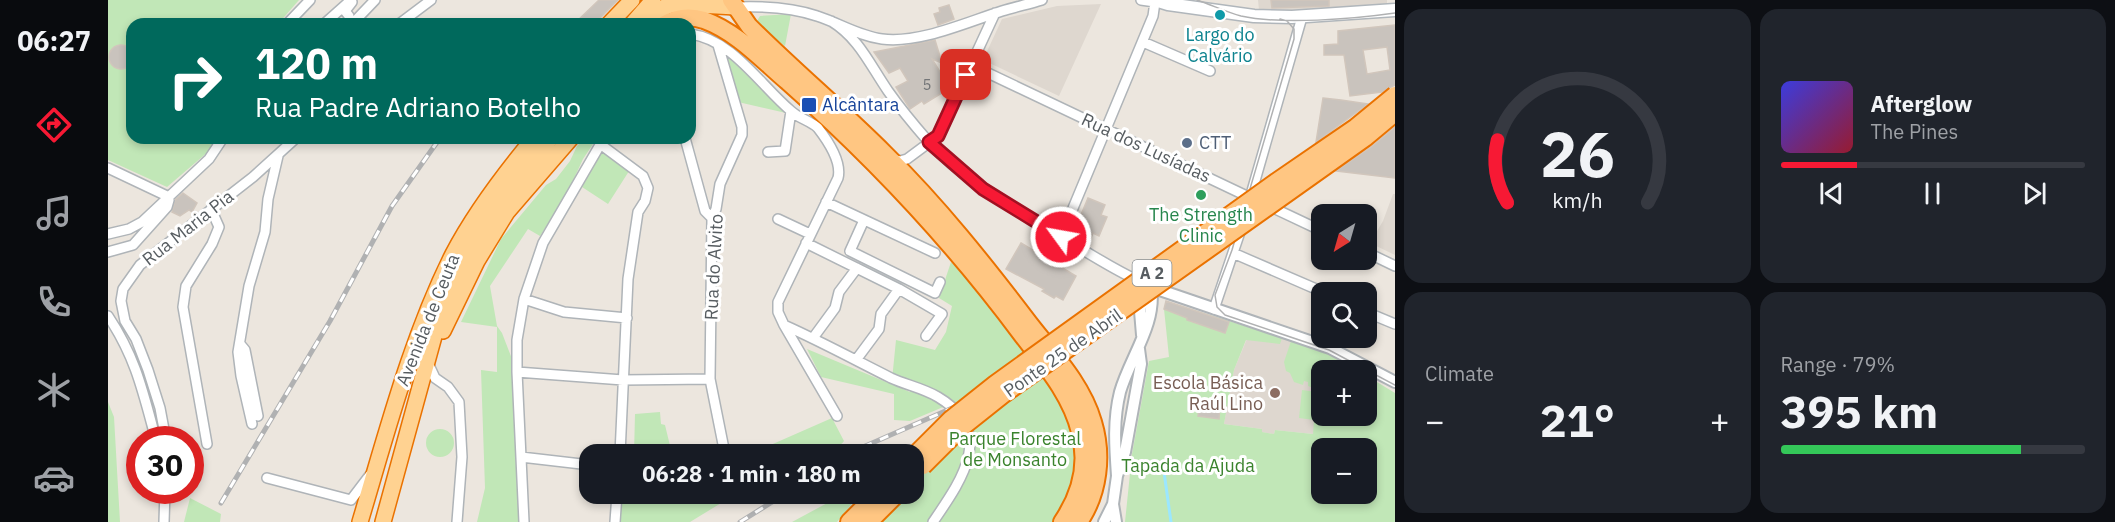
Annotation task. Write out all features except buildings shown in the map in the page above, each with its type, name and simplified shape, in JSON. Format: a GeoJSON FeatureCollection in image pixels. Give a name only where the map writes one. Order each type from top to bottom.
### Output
{"type":"FeatureCollection","features":[{"type":"Feature","properties":{"kind":"highway"},"geometry":{"type":"LineString","coordinates":[[615,18],[633,0]]}},
{"type":"Feature","properties":{"kind":"highway"},"geometry":{"type":"LineString","coordinates":[[652,18],[664,2]]}},
{"type":"Feature","properties":{"kind":"highway"},"geometry":{"type":"LineString","coordinates":[[641,18],[664,2],[733,3],[749,26],[763,40],[886,155],[985,265],[1070,376],[1084,399],[1093,421],[1098,444],[1098,466],[1094,491],[1079,522]]}},
{"type":"Feature","properties":{"kind":"highway"},"geometry":{"type":"LineString","coordinates":[[696,19],[725,30],[751,50],[878,165],[944,236],[990,292],[1058,384],[1072,406],[1084,452],[1083,474],[1078,493],[1062,522]]}},
{"type":"Feature","properties":{"kind":"highway","name":"Ponte 25 de Abril"},"geometry":{"type":"LineString","coordinates":[[924,456],[951,419],[995,384],[1273,184],[1356,128],[1395,95]]}},
{"type":"Feature","properties":{"kind":"highway","name":"Ponte 25 de Abril"},"geometry":{"type":"LineString","coordinates":[[924,460],[1004,394],[1365,138],[1395,113]]}},
{"type":"Feature","properties":{"kind":"highway","name":"Avenida de Ceuta"},"geometry":{"type":"LineString","coordinates":[[360,522],[402,382],[446,268],[496,184],[529,144]]}},
{"type":"Feature","properties":{"kind":"highway","name":"Avenida de Ceuta"},"geometry":{"type":"LineString","coordinates":[[383,522],[442,307],[466,255],[511,187],[546,144]]}},
{"type":"Feature","properties":{"kind":"highway"},"geometry":{"type":"LineString","coordinates":[[428,361],[487,243],[507,212],[566,144]]}},
{"type":"Feature","properties":{"kind":"highway"},"geometry":{"type":"LineString","coordinates":[[849,522],[866,504]]}},
{"type":"Feature","properties":{"kind":"highway"},"geometry":{"type":"LineString","coordinates":[[869,522],[887,504]]}},
{"type":"Feature","properties":{"kind":"main road"},"geometry":{"type":"LineString","coordinates":[[1155,1],[1254,16],[1302,17],[1395,10]]}},
{"type":"Feature","properties":{"kind":"street"},"geometry":{"type":"LineString","coordinates":[[294,18],[310,0]]}},
{"type":"Feature","properties":{"kind":"street"},"geometry":{"type":"LineString","coordinates":[[350,18],[345,11],[352,0]]}},
{"type":"Feature","properties":{"kind":"street"},"geometry":{"type":"LineString","coordinates":[[331,18],[352,0]]}},
{"type":"Feature","properties":{"kind":"street"},"geometry":{"type":"LineString","coordinates":[[353,18],[375,0]]}},
{"type":"Feature","properties":{"kind":"street"},"geometry":{"type":"LineString","coordinates":[[407,18],[431,0]]}},
{"type":"Feature","properties":{"kind":"street"},"geometry":{"type":"LineString","coordinates":[[733,3],[785,8],[831,21],[871,37],[891,40],[909,38],[967,23],[1042,0]]}},
{"type":"Feature","properties":{"kind":"street"},"geometry":{"type":"LineString","coordinates":[[1061,237],[1153,16],[1155,1],[1141,0]]}},
{"type":"Feature","properties":{"kind":"street"},"geometry":{"type":"LineString","coordinates":[[886,155],[900,161],[938,136],[994,13]]}},
{"type":"Feature","properties":{"kind":"street"},"geometry":{"type":"LineString","coordinates":[[1214,309],[1250,197],[1302,17]]}},
{"type":"Feature","properties":{"kind":"street"},"geometry":{"type":"LineString","coordinates":[[831,21],[863,49],[887,89],[929,142],[983,189],[1126,275],[1151,287],[1330,348],[1395,382]]}},
{"type":"Feature","properties":{"kind":"street"},"geometry":{"type":"LineString","coordinates":[[696,35],[707,38],[729,52],[791,111],[816,127],[837,160],[840,170],[778,302],[778,312],[784,325],[837,416]]}},
{"type":"Feature","properties":{"kind":"street"},"geometry":{"type":"LineString","coordinates":[[1143,42],[1210,71]]}},
{"type":"Feature","properties":{"kind":"street","name":"Rua do Alvito"},"geometry":{"type":"LineString","coordinates":[[718,45],[742,127],[742,135],[720,183],[716,209],[712,218],[710,379],[723,444]]}},
{"type":"Feature","properties":{"kind":"street","name":"Rua dos Lusíadas"},"geometry":{"type":"LineString","coordinates":[[971,65],[1311,226]]}},
{"type":"Feature","properties":{"kind":"street"},"geometry":{"type":"LineString","coordinates":[[768,152],[785,151],[791,111]]}},
{"type":"Feature","properties":{"kind":"street"},"geometry":{"type":"LineString","coordinates":[[108,234],[129,229],[142,222],[167,196],[210,159],[220,144]]}},
{"type":"Feature","properties":{"kind":"street","name":"Rua Maria Pia"},"geometry":{"type":"LineString","coordinates":[[163,426],[148,370],[122,313],[123,289],[140,265],[212,210],[278,156],[288,144]]}},
{"type":"Feature","properties":{"kind":"street"},"geometry":{"type":"LineString","coordinates":[[524,522],[517,340],[524,299],[543,243],[600,144]]}},
{"type":"Feature","properties":{"kind":"street"},"geometry":{"type":"LineString","coordinates":[[606,144],[643,176],[648,188],[645,201],[638,213],[628,279],[620,444]]}},
{"type":"Feature","properties":{"kind":"street"},"geometry":{"type":"LineString","coordinates":[[687,144],[705,211],[712,218]]}},
{"type":"Feature","properties":{"kind":"street"},"geometry":{"type":"LineString","coordinates":[[252,424],[238,352],[249,286],[265,232],[268,199],[278,156]]}},
{"type":"Feature","properties":{"kind":"street"},"geometry":{"type":"LineString","coordinates":[[108,168],[167,196],[169,200],[167,207],[133,245],[108,252]]}},
{"type":"Feature","properties":{"kind":"street"},"geometry":{"type":"LineString","coordinates":[[826,202],[935,253]]}},
{"type":"Feature","properties":{"kind":"street"},"geometry":{"type":"LineString","coordinates":[[207,444],[183,307],[186,286],[213,244],[219,228],[212,210]]}},
{"type":"Feature","properties":{"kind":"street"},"geometry":{"type":"LineString","coordinates":[[778,219],[858,268],[942,314],[926,336]]}},
{"type":"Feature","properties":{"kind":"street"},"geometry":{"type":"LineString","coordinates":[[864,220],[849,251],[935,293],[940,282]]}},
{"type":"Feature","properties":{"kind":"street"},"geometry":{"type":"LineString","coordinates":[[1233,253],[1311,287]]}},
{"type":"Feature","properties":{"kind":"street"},"geometry":{"type":"LineString","coordinates":[[1377,257],[1395,266]]}},
{"type":"Feature","properties":{"kind":"street"},"geometry":{"type":"LineString","coordinates":[[813,338],[835,308],[839,292],[858,268]]}},
{"type":"Feature","properties":{"kind":"street"},"geometry":{"type":"LineString","coordinates":[[1116,522],[1113,504],[1117,476],[1116,410],[1126,374],[1139,349],[1142,335],[1152,313],[1154,300],[1151,287]]}},
{"type":"Feature","properties":{"kind":"street"},"geometry":{"type":"LineString","coordinates":[[856,360],[879,329],[882,314],[899,289]]}},
{"type":"Feature","properties":{"kind":"street"},"geometry":{"type":"LineString","coordinates":[[524,299],[564,312],[627,318]]}},
{"type":"Feature","properties":{"kind":"street"},"geometry":{"type":"LineString","coordinates":[[108,316],[138,370],[152,426]]}},
{"type":"Feature","properties":{"kind":"street"},"geometry":{"type":"LineString","coordinates":[[1377,317],[1395,324]]}},
{"type":"Feature","properties":{"kind":"street"},"geometry":{"type":"LineString","coordinates":[[784,325],[894,380],[918,387],[940,398],[959,417],[970,437],[969,460],[957,487],[933,522]]}},
{"type":"Feature","properties":{"kind":"street"},"geometry":{"type":"LineString","coordinates":[[240,344],[245,350],[258,416]]}},
{"type":"Feature","properties":{"kind":"street"},"geometry":{"type":"LineString","coordinates":[[1117,476],[1125,452],[1141,364],[1139,349]]}},
{"type":"Feature","properties":{"kind":"street"},"geometry":{"type":"LineString","coordinates":[[428,361],[435,378],[448,387],[459,402],[462,457],[457,522]]}},
{"type":"Feature","properties":{"kind":"street"},"geometry":{"type":"LineString","coordinates":[[517,372],[623,380],[710,379]]}},
{"type":"Feature","properties":{"kind":"street"},"geometry":{"type":"LineString","coordinates":[[521,457],[579,464]]}},
{"type":"Feature","properties":{"kind":"street"},"geometry":{"type":"LineString","coordinates":[[267,478],[351,500],[377,467]]}},
{"type":"Feature","properties":{"kind":"street"},"geometry":{"type":"LineString","coordinates":[[164,522],[165,504]]}},
{"type":"Feature","properties":{"kind":"street"},"geometry":{"type":"LineString","coordinates":[[615,522],[616,504]]}},
{"type":"Feature","properties":{"kind":"street"},"geometry":{"type":"LineString","coordinates":[[1104,522],[1113,504]]}},
{"type":"Feature","properties":{"kind":"shaded area"},"geometry":{"type":"Polygon","coordinates":[[[1258,0],[1387,0],[1387,5],[1329,10],[1259,10],[1258,0]]]}},
{"type":"Feature","properties":{"kind":"shaded area"},"geometry":{"type":"Polygon","coordinates":[[[1101,4],[1059,96],[983,60],[1002,19],[1057,6],[1101,4]]]}},
{"type":"Feature","properties":{"kind":"shaded area"},"geometry":{"type":"Polygon","coordinates":[[[1393,194],[1395,194],[1395,255],[1377,246],[1377,231],[1393,194]]]}},
{"type":"Feature","properties":{"kind":"shaded area","name":"Escola Básica Raúl Lino"},"geometry":{"type":"Polygon","coordinates":[[[1251,329],[1319,350],[1319,360],[1311,360],[1311,426],[1317,426],[1313,434],[1275,430],[1274,434],[1261,432],[1262,429],[1224,424],[1234,370],[1251,329]]]}},
{"type":"Feature","properties":{"kind":"green space"},"geometry":{"type":"Polygon","coordinates":[[[108,0],[299,0],[283,18],[126,18],[126,144],[216,144],[167,187],[108,160],[108,0]]]}},
{"type":"Feature","properties":{"kind":"green space"},"geometry":{"type":"Polygon","coordinates":[[[791,14],[785,46],[766,32],[757,21],[760,16],[791,14]]]}},
{"type":"Feature","properties":{"kind":"green space"},"geometry":{"type":"Polygon","coordinates":[[[722,51],[786,113],[738,102],[722,51]]]}},
{"type":"Feature","properties":{"kind":"green space"},"geometry":{"type":"Polygon","coordinates":[[[593,144],[583,159],[566,196],[540,236],[528,229],[490,286],[497,326],[517,372],[521,522],[477,522],[485,488],[481,370],[497,372],[497,327],[461,322],[501,239],[546,185],[556,179],[570,161],[577,146],[593,144]]]}},
{"type":"Feature","properties":{"kind":"green space"},"geometry":{"type":"Polygon","coordinates":[[[602,151],[631,168],[608,204],[582,187],[602,151]]]}},
{"type":"Feature","properties":{"kind":"green space","name":"Parque Florestal de Monsanto"},"geometry":{"type":"Polygon","coordinates":[[[964,251],[1089,436],[1072,522],[839,522],[856,504],[924,504],[924,444],[914,444],[953,410],[948,405],[910,421],[894,420],[894,394],[821,377],[807,349],[910,392],[913,388],[892,380],[896,340],[935,350],[946,332],[952,306],[939,298],[951,262],[960,271],[964,251]]]}},
{"type":"Feature","properties":{"kind":"green space","name":"Tapada da Ajuda"},"geometry":{"type":"Polygon","coordinates":[[[1166,301],[1282,338],[1280,344],[1246,340],[1234,370],[1224,424],[1262,429],[1262,432],[1274,434],[1275,430],[1313,434],[1314,426],[1377,426],[1377,382],[1395,393],[1395,522],[1125,522],[1132,454],[1149,361],[1169,357],[1164,309],[1166,301]]]}},
{"type":"Feature","properties":{"kind":"green space"},"geometry":{"type":"Polygon","coordinates":[[[1291,341],[1339,360],[1311,360],[1311,387],[1308,386],[1308,382],[1304,381],[1303,385],[1294,382],[1290,373],[1286,371],[1284,362],[1291,341]]]}},
{"type":"Feature","properties":{"kind":"green space","name":"Tapada da Ajuda"},"geometry":{"type":"Polygon","coordinates":[[[1302,390],[1311,391],[1311,420],[1299,418],[1302,390]]]}},
{"type":"Feature","properties":{"kind":"green space"},"geometry":{"type":"Polygon","coordinates":[[[108,402],[114,417],[120,522],[108,522],[108,402]]]}},
{"type":"Feature","properties":{"kind":"green space"},"geometry":{"type":"Polygon","coordinates":[[[660,412],[661,424],[665,425],[670,444],[634,444],[635,414],[660,412]]]}},
{"type":"Feature","properties":{"kind":"green space"},"geometry":{"type":"Polygon","coordinates":[[[832,418],[844,441],[840,444],[773,444],[832,418]]]}},
{"type":"Feature","properties":{"kind":"green space"},"geometry":{"type":"Polygon","coordinates":[[[440,429],[450,433],[454,443],[450,453],[440,457],[430,453],[426,443],[430,433],[440,429]]]}},
{"type":"Feature","properties":{"kind":"green space"},"geometry":{"type":"Polygon","coordinates":[[[188,504],[202,504],[221,514],[220,522],[184,522],[188,504]]]}},
{"type":"Feature","properties":{"kind":"green space"},"geometry":{"type":"Polygon","coordinates":[[[619,504],[720,504],[690,522],[618,522],[619,504]]]}},
{"type":"Feature","properties":{"kind":"green space"},"geometry":{"type":"Polygon","coordinates":[[[825,504],[852,504],[837,522],[792,522],[825,504]]]}},
{"type":"Feature","properties":{"kind":"waterway"},"geometry":{"type":"LineString","coordinates":[[1164,472],[1171,522]]}},
{"type":"Feature","properties":{"kind":"tram line"},"geometry":{"type":"LineString","coordinates":[[1197,0],[1230,13],[1258,19],[1297,21],[1395,13]]}},
{"type":"Feature","properties":{"kind":"tram line"},"geometry":{"type":"LineString","coordinates":[[1280,19],[1287,21],[1294,29],[1294,39],[1232,250],[1215,295],[1217,307],[1225,315],[1329,350],[1395,385]]}},
{"type":"Feature","properties":{"kind":"railway"},"geometry":{"type":"LineString","coordinates":[[870,444],[998,388],[1201,244],[1276,187],[1359,131],[1395,100]]}},
{"type":"Feature","properties":{"kind":"railway"},"geometry":{"type":"LineString","coordinates":[[221,503],[330,321],[392,206],[436,144]]}},
{"type":"Feature","properties":{"kind":"railway"},"geometry":{"type":"LineString","coordinates":[[740,522],[769,504]]}},
{"type":"Feature","properties":{"kind":"place","name":"Largo do Calvário"},"geometry":{"type":"Point","coordinates":[1220,15]}},
{"type":"Feature","properties":{"kind":"place","name":"Alcântara"},"geometry":{"type":"Point","coordinates":[809,105]}},
{"type":"Feature","properties":{"kind":"place","name":"CTT"},"geometry":{"type":"Point","coordinates":[1187,143]}},
{"type":"Feature","properties":{"kind":"place","name":"The Strength Clinic"},"geometry":{"type":"Point","coordinates":[1201,195]}},
{"type":"Feature","properties":{"kind":"place","name":"Escola Básica Raúl Lino"},"geometry":{"type":"Point","coordinates":[1275,393]}},
{"type":"Feature","properties":{"kind":"route"},"geometry":{"type":"LineString","coordinates":[[966,75],[938,136],[929,142],[983,189],[1061,237]]}}]}
